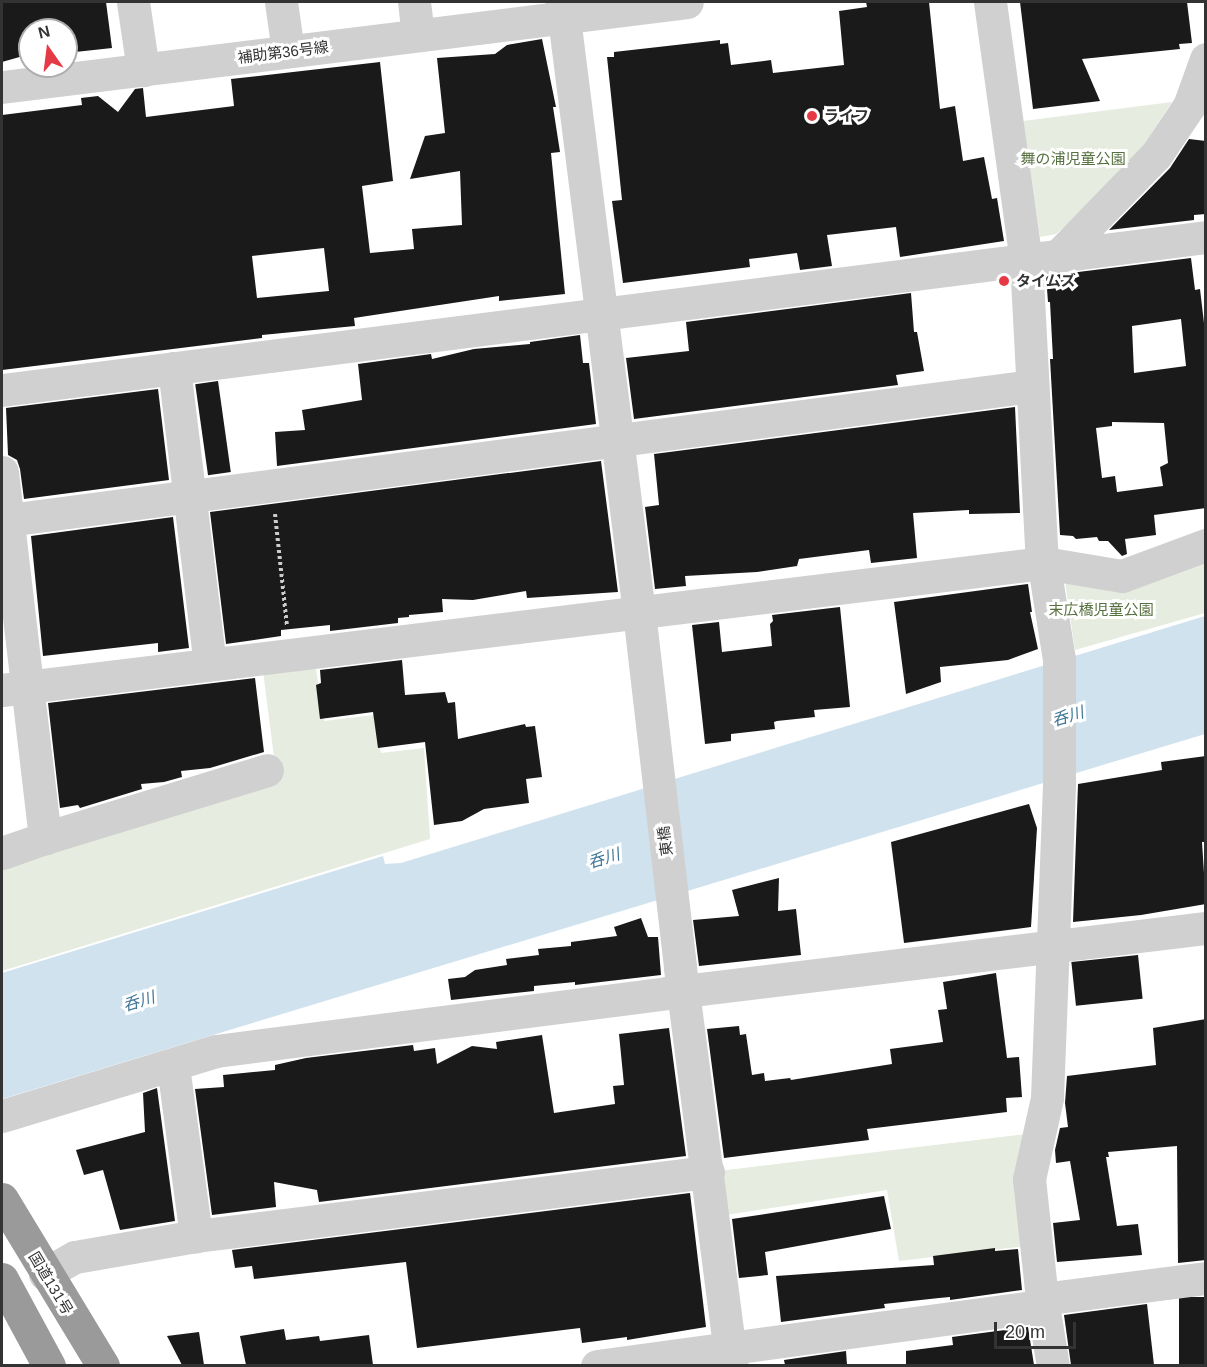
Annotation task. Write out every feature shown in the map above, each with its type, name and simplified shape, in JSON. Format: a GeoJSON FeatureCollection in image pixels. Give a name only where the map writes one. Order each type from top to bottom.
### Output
{"type":"FeatureCollection","features":[{"type":"Feature","properties":{"kind":"highway","name":"国道131号"},"geometry":{"type":"LineString","coordinates":[[2,1199],[45,1274],[103,1365]]}},
{"type":"Feature","properties":{"kind":"highway"},"geometry":{"type":"LineString","coordinates":[[2,1279],[49,1365]]}},
{"type":"Feature","properties":{"kind":"street"},"geometry":{"type":"LineString","coordinates":[[133,2],[143,70]]}},
{"type":"Feature","properties":{"kind":"street"},"geometry":{"type":"LineString","coordinates":[[281,2],[288,51]]}},
{"type":"Feature","properties":{"kind":"street"},"geometry":{"type":"LineString","coordinates":[[414,2],[418,34]]}},
{"type":"Feature","properties":{"kind":"street","name":"補助第36号線"},"geometry":{"type":"LineString","coordinates":[[2,87],[418,34],[563,9],[687,2]]}},
{"type":"Feature","properties":{"kind":"street"},"geometry":{"type":"LineString","coordinates":[[990,2],[1026,260],[1041,547],[1059,659],[1059,785],[1047,1098],[1029,1179],[1042,1302],[1053,1365]]}},
{"type":"Feature","properties":{"kind":"street","name":"東橋"},"geometry":{"type":"LineString","coordinates":[[563,9],[618,439],[683,992],[731,1357]]}},
{"type":"Feature","properties":{"kind":"street"},"geometry":{"type":"LineString","coordinates":[[1059,255],[1155,155],[1189,106],[1206,59]]}},
{"type":"Feature","properties":{"kind":"street"},"geometry":{"type":"LineString","coordinates":[[2,390],[1206,237]]}},
{"type":"Feature","properties":{"kind":"street"},"geometry":{"type":"LineString","coordinates":[[174,368],[210,664]]}},
{"type":"Feature","properties":{"kind":"street"},"geometry":{"type":"LineString","coordinates":[[8,520],[1032,386]]}},
{"type":"Feature","properties":{"kind":"street"},"geometry":{"type":"LineString","coordinates":[[2,472],[8,520],[14,689],[45,838]]}},
{"type":"Feature","properties":{"kind":"street"},"geometry":{"type":"LineString","coordinates":[[14,689],[290,653],[1044,563],[1122,576],[1206,545]]}},
{"type":"Feature","properties":{"kind":"street"},"geometry":{"type":"LineString","coordinates":[[2,853],[267,770]]}},
{"type":"Feature","properties":{"kind":"street"},"geometry":{"type":"LineString","coordinates":[[2,1116],[216,1052],[1206,928]]}},
{"type":"Feature","properties":{"kind":"street"},"geometry":{"type":"LineString","coordinates":[[173,1066],[196,1236]]}},
{"type":"Feature","properties":{"kind":"street"},"geometry":{"type":"LineString","coordinates":[[45,1274],[75,1257],[196,1236],[708,1172]]}},
{"type":"Feature","properties":{"kind":"street"},"geometry":{"type":"LineString","coordinates":[[597,1365],[731,1357],[1042,1302],[1206,1278]]}},
{"type":"Feature","properties":{"kind":"path"},"geometry":{"type":"LineString","coordinates":[[272,484],[290,653]]}},
{"type":"Feature","properties":{"kind":"green space","name":"舞の浦児童公園"},"geometry":{"type":"Polygon","coordinates":[[[1172,102],[1140,151],[1056,234],[1040,237],[1023,121],[1172,102]]]}},
{"type":"Feature","properties":{"kind":"green space","name":"末広橋児童公園"},"geometry":{"type":"Polygon","coordinates":[[[1205,557],[1205,613],[1075,650],[1064,575],[1205,557]]]}},
{"type":"Feature","properties":{"kind":"green space"},"geometry":{"type":"Polygon","coordinates":[[[315,663],[324,721],[374,715],[381,753],[424,748],[430,839],[2,971],[2,865],[274,757],[263,671],[315,663]]]}},
{"type":"Feature","properties":{"kind":"green space"},"geometry":{"type":"Polygon","coordinates":[[[1026,1134],[1027,1246],[899,1261],[887,1190],[726,1215],[719,1171],[1026,1134]]]}},
{"type":"Feature","properties":{"kind":"water","name":"呑川"},"geometry":{"type":"Polygon","coordinates":[[[1205,616],[1205,734],[2,1099],[2,973],[383,856],[385,864],[401,863],[1205,616]]]}},
{"type":"Feature","properties":{"kind":"building"},"geometry":{"type":"Polygon","coordinates":[[[2,2],[106,2],[112,48],[78,52],[78,18],[18,18],[18,57],[2,62],[2,2]]]}},
{"type":"Feature","properties":{"kind":"building"},"geometry":{"type":"Polygon","coordinates":[[[866,2],[929,2],[940,109],[955,106],[963,161],[984,157],[992,199],[997,198],[1004,241],[900,257],[896,227],[827,235],[832,266],[800,270],[797,253],[749,259],[750,267],[623,283],[612,201],[622,200],[607,57],[614,57],[614,52],[720,40],[720,44],[728,43],[731,65],[771,60],[773,73],[844,65],[839,11],[867,7],[866,2]]]}},
{"type":"Feature","properties":{"kind":"building"},"geometry":{"type":"Polygon","coordinates":[[[1020,2],[1187,2],[1192,43],[1179,44],[1180,49],[1082,59],[1100,101],[1033,109],[1020,2]]]}},
{"type":"Feature","properties":{"kind":"building"},"geometry":{"type":"Polygon","coordinates":[[[542,39],[556,107],[553,107],[560,152],[551,153],[565,294],[499,301],[499,296],[354,318],[355,326],[262,335],[262,338],[2,370],[2,115],[82,105],[81,98],[98,96],[118,112],[135,89],[143,88],[146,117],[234,106],[231,79],[380,62],[393,181],[362,186],[370,253],[414,249],[412,229],[462,225],[460,171],[410,179],[425,136],[445,133],[437,58],[495,54],[507,45],[542,39]],[[324,248],[252,256],[257,298],[329,291],[324,248]]]}},
{"type":"Feature","properties":{"kind":"building"},"geometry":{"type":"Polygon","coordinates":[[[1189,139],[1206,141],[1206,214],[1194,215],[1194,220],[1109,230],[1170,168],[1189,139]]]}},
{"type":"Feature","properties":{"kind":"building"},"geometry":{"type":"Polygon","coordinates":[[[1191,258],[1195,290],[1200,289],[1206,340],[1206,508],[1154,515],[1156,535],[1125,539],[1127,554],[1122,556],[1108,541],[1099,541],[1097,537],[1076,539],[1073,536],[1060,535],[1050,359],[1053,359],[1050,302],[1048,302],[1046,276],[1191,258]],[[1181,319],[1132,326],[1134,373],[1186,366],[1181,319]],[[1112,422],[1112,426],[1096,428],[1102,478],[1115,476],[1117,492],[1163,486],[1160,467],[1168,463],[1164,423],[1112,422]]]}},
{"type":"Feature","properties":{"kind":"building"},"geometry":{"type":"Polygon","coordinates":[[[911,293],[914,332],[917,332],[924,371],[896,375],[898,385],[634,419],[626,358],[689,351],[686,322],[911,293]]]}},
{"type":"Feature","properties":{"kind":"building"},"geometry":{"type":"Polygon","coordinates":[[[580,335],[583,363],[589,363],[596,424],[277,466],[275,432],[305,430],[302,410],[362,400],[358,364],[431,354],[432,359],[474,349],[530,344],[530,342],[580,335]]]}},
{"type":"Feature","properties":{"kind":"building"},"geometry":{"type":"Polygon","coordinates":[[[218,381],[231,472],[208,475],[195,384],[218,381]]]}},
{"type":"Feature","properties":{"kind":"building"},"geometry":{"type":"Polygon","coordinates":[[[158,389],[169,480],[24,499],[17,460],[8,455],[6,408],[158,389]]]}},
{"type":"Feature","properties":{"kind":"building"},"geometry":{"type":"Polygon","coordinates":[[[1015,407],[1020,513],[969,514],[969,510],[913,513],[917,558],[871,563],[869,550],[799,559],[797,566],[757,572],[685,576],[686,586],[655,589],[645,507],[659,505],[654,454],[1015,407]]]}},
{"type":"Feature","properties":{"kind":"building"},"geometry":{"type":"Polygon","coordinates":[[[601,461],[618,592],[527,598],[526,591],[473,600],[442,599],[443,612],[409,615],[409,617],[398,618],[398,623],[330,631],[330,625],[281,630],[281,636],[226,644],[210,512],[601,461]]]}},
{"type":"Feature","properties":{"kind":"building"},"geometry":{"type":"Polygon","coordinates":[[[173,517],[189,648],[158,652],[158,643],[43,656],[31,536],[173,517]]]}},
{"type":"Feature","properties":{"kind":"building"},"geometry":{"type":"Polygon","coordinates":[[[1028,584],[1032,612],[1030,612],[1038,649],[1008,660],[940,667],[941,682],[906,694],[894,602],[1028,584]]]}},
{"type":"Feature","properties":{"kind":"building"},"geometry":{"type":"Polygon","coordinates":[[[840,607],[850,707],[814,710],[815,717],[777,721],[774,722],[775,729],[731,734],[731,741],[705,744],[692,625],[719,622],[722,652],[772,646],[770,624],[773,621],[772,615],[840,607]]]}},
{"type":"Feature","properties":{"kind":"building"},"geometry":{"type":"Polygon","coordinates":[[[402,660],[405,695],[445,692],[448,703],[455,702],[458,739],[525,724],[526,727],[535,726],[542,777],[526,779],[529,803],[484,809],[462,821],[434,825],[425,742],[378,748],[373,712],[320,719],[316,685],[321,683],[320,670],[402,660]]]}},
{"type":"Feature","properties":{"kind":"building"},"geometry":{"type":"Polygon","coordinates":[[[255,678],[264,752],[210,768],[181,771],[182,777],[164,782],[141,784],[142,789],[80,808],[78,805],[60,808],[48,703],[255,678]]]}},
{"type":"Feature","properties":{"kind":"building"},"geometry":{"type":"Polygon","coordinates":[[[1206,756],[1206,842],[1202,842],[1206,904],[1141,915],[1073,922],[1078,784],[1162,770],[1161,762],[1206,756]]]}},
{"type":"Feature","properties":{"kind":"building"},"geometry":{"type":"Polygon","coordinates":[[[1029,804],[1037,828],[1031,927],[904,943],[891,842],[1029,804]]]}},
{"type":"Feature","properties":{"kind":"building"},"geometry":{"type":"Polygon","coordinates":[[[779,878],[778,911],[796,909],[801,955],[699,966],[693,920],[739,916],[732,890],[779,878]]]}},
{"type":"Feature","properties":{"kind":"building"},"geometry":{"type":"Polygon","coordinates":[[[641,918],[648,937],[658,937],[661,975],[575,985],[575,982],[534,986],[534,991],[451,1000],[448,979],[465,977],[475,970],[507,965],[506,959],[539,955],[538,949],[571,946],[571,942],[617,936],[614,927],[641,918]]]}},
{"type":"Feature","properties":{"kind":"building"},"geometry":{"type":"Polygon","coordinates":[[[1138,955],[1143,999],[1076,1006],[1071,962],[1138,955]]]}},
{"type":"Feature","properties":{"kind":"building"},"geometry":{"type":"Polygon","coordinates":[[[996,973],[1007,1058],[1019,1057],[1022,1097],[1006,1098],[1007,1112],[867,1129],[869,1140],[724,1158],[707,1029],[739,1026],[740,1035],[746,1034],[752,1075],[764,1073],[765,1081],[790,1078],[791,1080],[892,1064],[890,1049],[943,1042],[938,1010],[947,1009],[943,982],[996,973]]]}},
{"type":"Feature","properties":{"kind":"building"},"geometry":{"type":"Polygon","coordinates":[[[1206,1019],[1206,1260],[1178,1263],[1177,1146],[1108,1152],[1109,1157],[1106,1157],[1117,1226],[1138,1224],[1142,1255],[1057,1262],[1053,1223],[1080,1220],[1070,1161],[1056,1163],[1055,1150],[1060,1128],[1068,1127],[1065,1103],[1067,1076],[1156,1065],[1153,1028],[1206,1019]]]}},
{"type":"Feature","properties":{"kind":"building"},"geometry":{"type":"Polygon","coordinates":[[[669,1028],[686,1156],[319,1202],[317,1190],[274,1182],[276,1207],[212,1215],[195,1089],[224,1087],[223,1075],[275,1070],[275,1065],[306,1058],[413,1045],[414,1051],[435,1048],[437,1064],[472,1046],[497,1049],[496,1042],[542,1035],[554,1113],[615,1104],[613,1086],[624,1085],[619,1034],[669,1028]]]}},
{"type":"Feature","properties":{"kind":"building"},"geometry":{"type":"Polygon","coordinates":[[[157,1088],[175,1221],[120,1230],[103,1170],[84,1175],[76,1150],[145,1132],[143,1093],[157,1088]]]}},
{"type":"Feature","properties":{"kind":"building"},"geometry":{"type":"Polygon","coordinates":[[[690,1193],[706,1327],[627,1340],[627,1337],[582,1343],[580,1328],[417,1348],[406,1262],[254,1279],[252,1266],[235,1268],[232,1250],[690,1193]]]}},
{"type":"Feature","properties":{"kind":"building"},"geometry":{"type":"Polygon","coordinates":[[[884,1196],[891,1229],[765,1252],[768,1275],[739,1278],[732,1219],[884,1196]]]}},
{"type":"Feature","properties":{"kind":"building"},"geometry":{"type":"Polygon","coordinates":[[[995,1248],[995,1251],[1018,1249],[1022,1290],[950,1300],[950,1297],[884,1304],[885,1308],[781,1322],[776,1276],[934,1265],[933,1256],[995,1248]]]}},
{"type":"Feature","properties":{"kind":"building"},"geometry":{"type":"Polygon","coordinates":[[[1179,1297],[1206,1297],[1206,1365],[1179,1365],[1179,1297]]]}},
{"type":"Feature","properties":{"kind":"building"},"geometry":{"type":"Polygon","coordinates":[[[1147,1304],[1154,1365],[1071,1365],[1064,1315],[1147,1304]]]}},
{"type":"Feature","properties":{"kind":"building"},"geometry":{"type":"Polygon","coordinates":[[[1028,1327],[1034,1365],[906,1365],[906,1351],[953,1345],[952,1337],[1028,1327]]]}},
{"type":"Feature","properties":{"kind":"building"},"geometry":{"type":"Polygon","coordinates":[[[284,1329],[286,1340],[319,1336],[320,1341],[369,1335],[373,1365],[246,1365],[240,1336],[284,1329]]]}},
{"type":"Feature","properties":{"kind":"building"},"geometry":{"type":"Polygon","coordinates":[[[199,1332],[204,1365],[182,1365],[167,1336],[199,1332]]]}},
{"type":"Feature","properties":{"kind":"building"},"geometry":{"type":"Polygon","coordinates":[[[846,1351],[847,1365],[785,1365],[784,1360],[846,1351]]]}},
{"type":"Feature","properties":{"kind":"place","name":"ライフ"},"geometry":{"type":"Point","coordinates":[812,116]}},
{"type":"Feature","properties":{"kind":"place","name":"タイムズ"},"geometry":{"type":"Point","coordinates":[1004,281]}}]}
